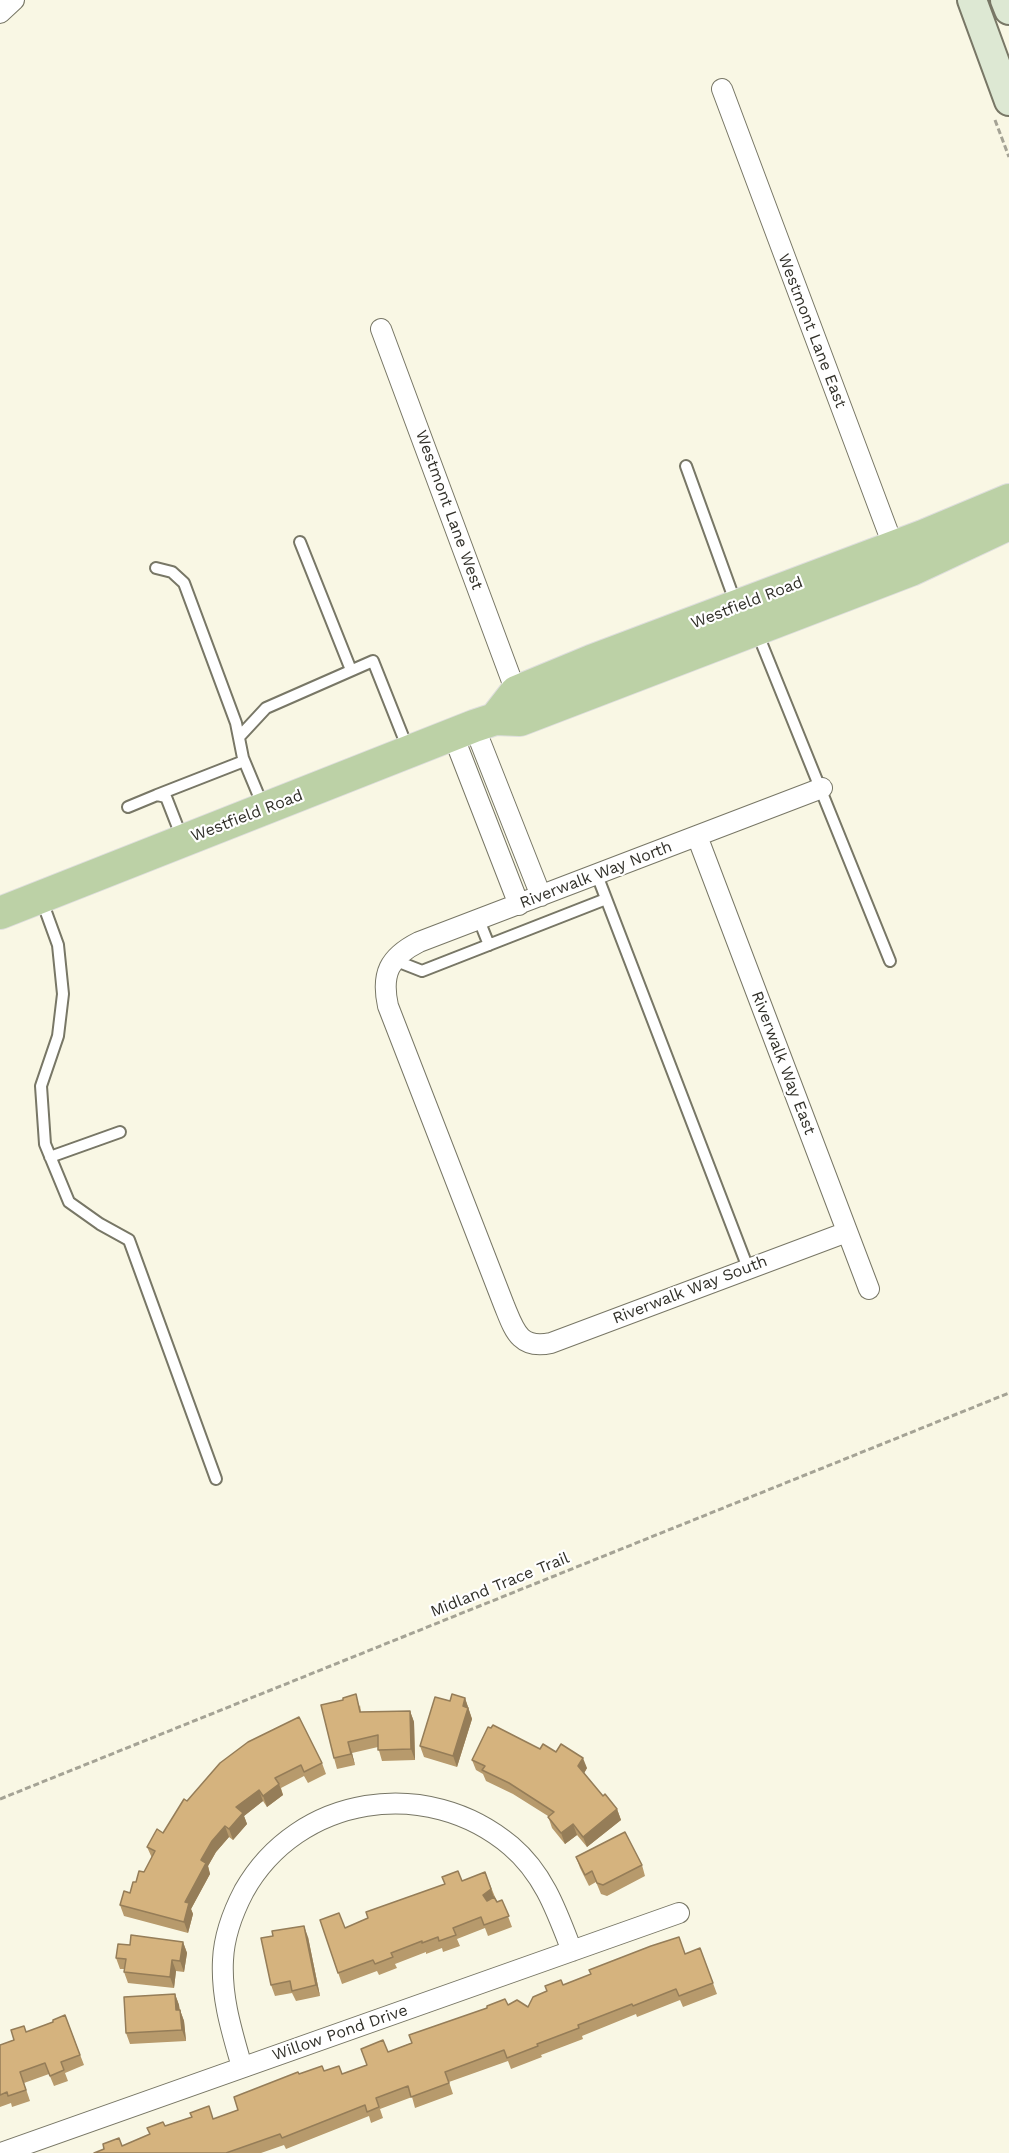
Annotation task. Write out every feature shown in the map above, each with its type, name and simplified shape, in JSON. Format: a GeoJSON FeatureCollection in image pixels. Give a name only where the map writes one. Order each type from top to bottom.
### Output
{"type":"FeatureCollection","features":[{"type":"Feature","properties":{"kind":"main road"},"geometry":{"type":"LineString","coordinates":[[972,0],[1009,101]]}},
{"type":"Feature","properties":{"kind":"main road"},"geometry":{"type":"LineString","coordinates":[[1005,0],[1009,10]]}},
{"type":"Feature","properties":{"kind":"main road","name":"Westfield Road"},"geometry":{"type":"LineString","coordinates":[[516,692],[746,618],[898,560],[1009,500]]}},
{"type":"Feature","properties":{"kind":"main road"},"geometry":{"type":"LineString","coordinates":[[898,560],[1009,524]]}},
{"type":"Feature","properties":{"kind":"main road","name":"Westfield Road"},"geometry":{"type":"LineString","coordinates":[[0,913],[474,727],[520,720],[746,618]]}},
{"type":"Feature","properties":{"kind":"main road"},"geometry":{"type":"LineString","coordinates":[[474,727],[516,692]]}},
{"type":"Feature","properties":{"kind":"street"},"geometry":{"type":"LineString","coordinates":[[0,13],[14,0]]}},
{"type":"Feature","properties":{"kind":"street","name":"Westmont Lane East"},"geometry":{"type":"LineString","coordinates":[[722,89],[898,560]]}},
{"type":"Feature","properties":{"kind":"street","name":"Westmont Lane West"},"geometry":{"type":"LineString","coordinates":[[381,329],[516,692]]}},
{"type":"Feature","properties":{"kind":"street"},"geometry":{"type":"LineString","coordinates":[[474,727],[541,896]]}},
{"type":"Feature","properties":{"kind":"street"},"geometry":{"type":"LineString","coordinates":[[474,727],[519,904]]}},
{"type":"Feature","properties":{"kind":"street","name":"Riverwalk Way North"},"geometry":{"type":"LineString","coordinates":[[533,1344],[523,1340],[515,1331],[388,1006],[385,979],[388,969],[394,960],[419,942],[822,788]]}},
{"type":"Feature","properties":{"kind":"street","name":"Riverwalk Way East"},"geometry":{"type":"LineString","coordinates":[[697,836],[868,1289]]}},
{"type":"Feature","properties":{"kind":"street","name":"Riverwalk Way South"},"geometry":{"type":"LineString","coordinates":[[533,1344],[542,1345],[562,1339],[847,1232]]}},
{"type":"Feature","properties":{"kind":"street"},"geometry":{"type":"LineString","coordinates":[[242,2067],[223,1989],[223,1959],[227,1933],[242,1894],[252,1876],[273,1852],[298,1831],[325,1817],[352,1808],[381,1803],[409,1804],[436,1808],[490,1830],[511,1846],[531,1866],[543,1883],[552,1898],[572,1951]]}},
{"type":"Feature","properties":{"kind":"street","name":"Willow Pond Drive"},"geometry":{"type":"LineString","coordinates":[[1,2153],[679,1913]]}},
{"type":"Feature","properties":{"kind":"lane"},"geometry":{"type":"LineString","coordinates":[[686,466],[746,618],[822,788],[890,960]]}},
{"type":"Feature","properties":{"kind":"lane"},"geometry":{"type":"LineString","coordinates":[[300,542],[351,670]]}},
{"type":"Feature","properties":{"kind":"lane"},"geometry":{"type":"LineString","coordinates":[[156,568],[172,572],[184,583],[240,736],[244,761],[264,809]]}},
{"type":"Feature","properties":{"kind":"lane"},"geometry":{"type":"LineString","coordinates":[[240,736],[266,708],[373,661],[409,752]]}},
{"type":"Feature","properties":{"kind":"lane"},"geometry":{"type":"LineString","coordinates":[[128,807],[244,761]]}},
{"type":"Feature","properties":{"kind":"lane"},"geometry":{"type":"LineString","coordinates":[[157,795],[166,798],[184,841]]}},
{"type":"Feature","properties":{"kind":"lane"},"geometry":{"type":"LineString","coordinates":[[597,875],[748,1268]]}},
{"type":"Feature","properties":{"kind":"lane"},"geometry":{"type":"LineString","coordinates":[[40,897],[58,945],[63,994],[58,1036],[41,1086],[45,1144],[69,1202],[100,1224],[129,1240],[216,1479]]}},
{"type":"Feature","properties":{"kind":"lane"},"geometry":{"type":"LineString","coordinates":[[394,960],[422,971],[606,899]]}},
{"type":"Feature","properties":{"kind":"lane"},"geometry":{"type":"LineString","coordinates":[[479,920],[489,945]]}},
{"type":"Feature","properties":{"kind":"lane"},"geometry":{"type":"LineString","coordinates":[[50,1157],[120,1132]]}},
{"type":"Feature","properties":{"kind":"path","name":"Midland Trace Trail"},"geometry":{"type":"LineString","coordinates":[[0,1799],[1009,1393]]}},
{"type":"Feature","properties":{"kind":"building"},"geometry":{"type":"Polygon","coordinates":[[[356,1694],[360,1712],[410,1711],[411,1749],[378,1750],[378,1735],[348,1742],[351,1754],[334,1758],[321,1705],[343,1700],[343,1698],[356,1694]]]}},
{"type":"Feature","properties":{"kind":"building"},"geometry":{"type":"Polygon","coordinates":[[[452,1694],[465,1698],[463,1706],[468,1708],[453,1756],[420,1746],[435,1697],[450,1701],[452,1694]]]}},
{"type":"Feature","properties":{"kind":"building"},"geometry":{"type":"Polygon","coordinates":[[[299,1717],[322,1763],[304,1772],[301,1765],[275,1778],[279,1784],[263,1796],[259,1790],[236,1807],[243,1813],[229,1829],[225,1826],[212,1841],[201,1860],[206,1863],[185,1902],[189,1903],[184,1922],[120,1905],[124,1891],[130,1893],[139,1871],[144,1872],[155,1851],[147,1847],[157,1829],[163,1833],[184,1799],[187,1801],[220,1763],[248,1742],[299,1717]]]}},
{"type":"Feature","properties":{"kind":"building"},"geometry":{"type":"Polygon","coordinates":[[[493,1725],[540,1749],[543,1744],[556,1752],[561,1744],[583,1758],[578,1766],[617,1809],[583,1837],[573,1824],[561,1833],[548,1817],[554,1812],[509,1783],[482,1770],[485,1766],[472,1760],[488,1727],[491,1728],[493,1725]]]}},
{"type":"Feature","properties":{"kind":"building"},"geometry":{"type":"Polygon","coordinates":[[[625,1832],[642,1865],[603,1885],[597,1883],[592,1871],[585,1875],[576,1857],[625,1832]]]}},
{"type":"Feature","properties":{"kind":"building"},"geometry":{"type":"Polygon","coordinates":[[[458,1871],[462,1881],[485,1872],[491,1889],[483,1895],[487,1901],[494,1897],[497,1902],[502,1900],[509,1916],[484,1925],[481,1917],[453,1928],[456,1935],[439,1941],[438,1937],[422,1943],[422,1941],[391,1953],[393,1957],[375,1964],[373,1960],[338,1973],[320,1920],[339,1913],[345,1928],[368,1918],[366,1912],[445,1884],[442,1877],[458,1871]]]}},
{"type":"Feature","properties":{"kind":"building"},"geometry":{"type":"Polygon","coordinates":[[[304,1926],[316,1985],[292,1991],[290,1981],[271,1985],[261,1938],[273,1936],[272,1931],[304,1926]]]}},
{"type":"Feature","properties":{"kind":"building"},"geometry":{"type":"Polygon","coordinates":[[[131,1935],[183,1942],[180,1961],[172,1960],[170,1977],[124,1972],[126,1959],[116,1958],[118,1944],[130,1945],[131,1935]]]}},
{"type":"Feature","properties":{"kind":"building"},"geometry":{"type":"Polygon","coordinates":[[[679,1937],[685,1954],[700,1948],[713,1983],[679,1996],[676,1989],[633,2006],[632,2004],[578,2025],[579,2028],[507,2058],[504,2050],[445,2072],[449,2083],[411,2097],[408,2086],[376,2098],[379,2107],[367,2112],[365,2105],[282,2138],[280,2134],[226,2153],[94,2153],[104,2149],[103,2144],[119,2138],[122,2146],[150,2134],[147,2128],[163,2122],[165,2126],[192,2117],[190,2113],[209,2106],[213,2119],[238,2110],[234,2097],[298,2072],[299,2074],[322,2066],[324,2071],[339,2066],[342,2074],[367,2065],[361,2049],[383,2040],[388,2052],[412,2043],[409,2035],[487,2008],[505,1999],[508,2005],[517,2000],[528,2007],[533,1997],[547,1991],[545,1986],[561,1980],[563,1985],[591,1974],[589,1970],[679,1937]]]}},
{"type":"Feature","properties":{"kind":"building"},"geometry":{"type":"Polygon","coordinates":[[[175,1994],[176,2010],[180,2010],[182,2030],[126,2033],[124,1997],[175,1994]]]}},
{"type":"Feature","properties":{"kind":"building"},"geometry":{"type":"Polygon","coordinates":[[[65,2015],[80,2055],[61,2062],[64,2070],[50,2076],[45,2063],[20,2072],[26,2090],[8,2096],[7,2092],[0,2095],[0,2045],[14,2040],[11,2030],[24,2026],[26,2032],[65,2015]]]}}]}
